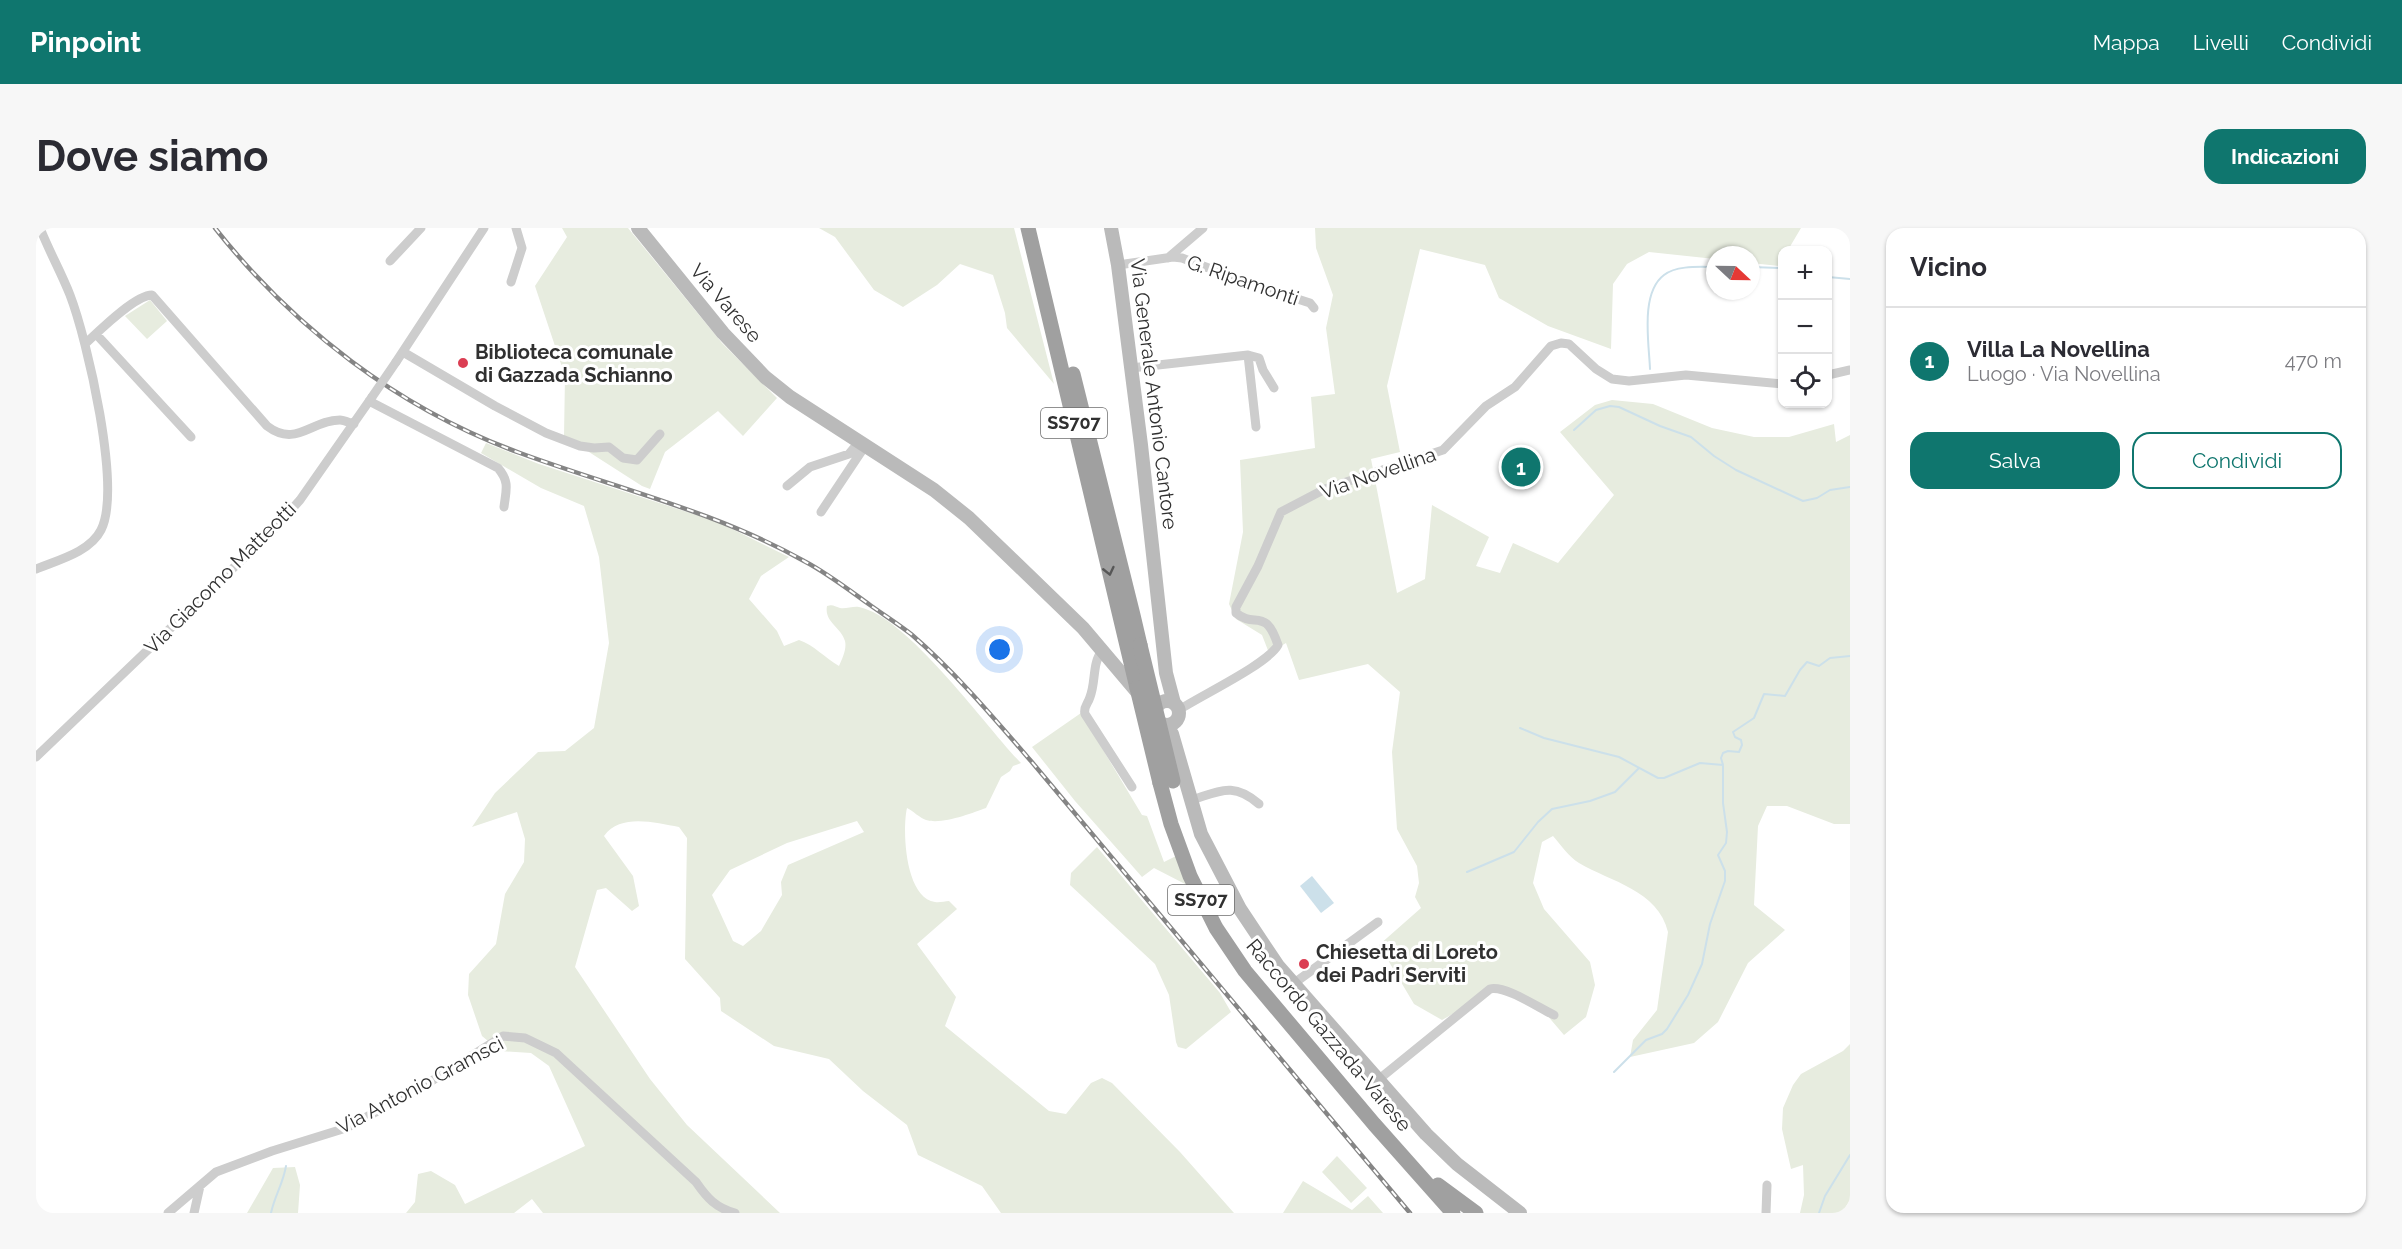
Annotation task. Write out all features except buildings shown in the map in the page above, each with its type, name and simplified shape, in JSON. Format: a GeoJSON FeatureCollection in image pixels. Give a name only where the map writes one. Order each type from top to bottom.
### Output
{"type":"FeatureCollection","features":[{"type":"Feature","properties":{"kind":"highway","name":"Raccordo Gazzada-Varese"},"geometry":{"type":"LineString","coordinates":[[1028,228],[1127,616],[1140,645],[1180,850],[1216,928],[1245,971],[1270,1002],[1374,1124],[1449,1204],[1476,1213]]}},
{"type":"Feature","properties":{"kind":"highway","name":"Raccordo Gazzada-Varese"},"geometry":{"type":"LineString","coordinates":[[1037,228],[1127,616],[1136,689],[1166,782]]}},
{"type":"Feature","properties":{"kind":"highway","name":"Raccordo Gazzada-Varese"},"geometry":{"type":"LineString","coordinates":[[1136,689],[1140,645]]}},
{"type":"Feature","properties":{"kind":"highway"},"geometry":{"type":"LineString","coordinates":[[1449,1204],[1471,1213]]}},
{"type":"Feature","properties":{"kind":"main road","name":"Via Varese"},"geometry":{"type":"LineString","coordinates":[[638,228],[723,333],[765,377],[790,397],[934,490],[969,518],[1045,590],[1136,689],[1167,715]]}},
{"type":"Feature","properties":{"kind":"main road","name":"Via Generale Antonio Cantore"},"geometry":{"type":"LineString","coordinates":[[1111,228],[1131,368],[1167,673],[1167,715],[1201,834],[1240,909],[1278,966],[1293,984],[1426,1134],[1457,1164],[1520,1213]]}},
{"type":"Feature","properties":{"kind":"street"},"geometry":{"type":"LineString","coordinates":[[36,569],[90,545],[102,529],[106,502],[106,471],[98,397],[85,344],[69,294],[40,228]]}},
{"type":"Feature","properties":{"kind":"street"},"geometry":{"type":"LineString","coordinates":[[390,261],[421,228]]}},
{"type":"Feature","properties":{"kind":"street","name":"Via Giacomo Matteotti"},"geometry":{"type":"LineString","coordinates":[[36,757],[274,529],[300,500],[403,352],[484,228]]}},
{"type":"Feature","properties":{"kind":"street"},"geometry":{"type":"LineString","coordinates":[[511,282],[522,248],[516,228]]}},
{"type":"Feature","properties":{"kind":"street","name":"G. Ripamonti"},"geometry":{"type":"LineString","coordinates":[[1168,258],[1203,228]]}},
{"type":"Feature","properties":{"kind":"street","name":"G. Ripamonti"},"geometry":{"type":"LineString","coordinates":[[1118,265],[1182,258],[1310,303],[1314,309]]}},
{"type":"Feature","properties":{"kind":"street"},"geometry":{"type":"LineString","coordinates":[[85,344],[116,315],[144,295],[152,295],[267,426],[276,433],[295,435],[341,420],[354,424]]}},
{"type":"Feature","properties":{"kind":"street"},"geometry":{"type":"LineString","coordinates":[[96,334],[191,437]]}},
{"type":"Feature","properties":{"kind":"street","name":"Via Novellina"},"geometry":{"type":"LineString","coordinates":[[1167,715],[1276,650],[1278,645],[1273,630],[1267,623],[1240,616],[1236,613],[1236,607],[1258,566],[1281,512],[1325,489],[1443,450],[1486,406],[1515,387],[1551,346],[1561,343],[1569,344],[1596,369],[1612,379],[1629,381],[1686,375],[1778,384]]}},
{"type":"Feature","properties":{"kind":"street"},"geometry":{"type":"LineString","coordinates":[[403,352],[495,406],[546,433],[580,446],[609,447],[623,458],[637,460],[660,434]]}},
{"type":"Feature","properties":{"kind":"street"},"geometry":{"type":"LineString","coordinates":[[1131,368],[1248,355],[1259,358],[1274,388]]}},
{"type":"Feature","properties":{"kind":"street"},"geometry":{"type":"LineString","coordinates":[[1248,355],[1256,427]]}},
{"type":"Feature","properties":{"kind":"street"},"geometry":{"type":"LineString","coordinates":[[1832,374],[1850,370]]}},
{"type":"Feature","properties":{"kind":"street"},"geometry":{"type":"LineString","coordinates":[[371,399],[498,468],[506,477],[507,483],[504,507]]}},
{"type":"Feature","properties":{"kind":"street"},"geometry":{"type":"LineString","coordinates":[[787,486],[810,468],[849,454],[862,444]]}},
{"type":"Feature","properties":{"kind":"street"},"geometry":{"type":"LineString","coordinates":[[821,512],[862,444]]}},
{"type":"Feature","properties":{"kind":"street"},"geometry":{"type":"LineString","coordinates":[[1102,651],[1096,658],[1094,687],[1084,709],[1085,714],[1132,787]]}},
{"type":"Feature","properties":{"kind":"street"},"geometry":{"type":"LineString","coordinates":[[1191,800],[1235,789],[1247,794],[1259,804]]}},
{"type":"Feature","properties":{"kind":"street"},"geometry":{"type":"LineString","coordinates":[[1293,984],[1378,922]]}},
{"type":"Feature","properties":{"kind":"street"},"geometry":{"type":"LineString","coordinates":[[1378,1080],[1490,989],[1496,987],[1506,991],[1554,1016]]}},
{"type":"Feature","properties":{"kind":"street","name":"Via Antonio Gramsci"},"geometry":{"type":"LineString","coordinates":[[168,1213],[216,1172],[272,1151],[346,1128],[422,1087],[503,1036],[525,1038],[556,1053],[696,1182],[707,1199],[722,1210],[735,1213]]}},
{"type":"Feature","properties":{"kind":"street"},"geometry":{"type":"LineString","coordinates":[[1766,1213],[1767,1185]]}},
{"type":"Feature","properties":{"kind":"street"},"geometry":{"type":"LineString","coordinates":[[195,1213],[200,1186]]}},
{"type":"Feature","properties":{"kind":"street"},"geometry":{"type":"LineString","coordinates":[[183,1200],[189,1213]]}},
{"type":"Feature","properties":{"kind":"shaded area"},"geometry":{"type":"Polygon","coordinates":[[[562,228],[628,228],[722,343],[777,398],[743,436],[718,411],[665,452],[650,489],[564,436],[565,376],[535,286],[567,237],[562,228]]]}},
{"type":"Feature","properties":{"kind":"shaded area"},"geometry":{"type":"Polygon","coordinates":[[[819,228],[1014,228],[1054,384],[1007,328],[1005,313],[993,275],[960,264],[937,285],[903,307],[874,290],[835,237],[819,228]]]}},
{"type":"Feature","properties":{"kind":"shaded area"},"geometry":{"type":"Polygon","coordinates":[[[1315,228],[1801,228],[1790,246],[1778,246],[1778,266],[1760,264],[1760,246],[1706,246],[1706,258],[1649,252],[1627,264],[1613,284],[1611,349],[1548,326],[1499,298],[1485,265],[1420,249],[1387,386],[1400,452],[1371,459],[1397,593],[1425,579],[1432,505],[1489,537],[1476,566],[1500,573],[1513,543],[1558,563],[1614,495],[1560,432],[1595,405],[1612,400],[1653,404],[1712,428],[1754,437],[1789,437],[1834,424],[1836,442],[1850,435],[1850,824],[1834,824],[1787,806],[1767,806],[1758,826],[1754,905],[1785,930],[1748,963],[1718,1022],[1694,1043],[1630,1057],[1633,1040],[1657,1010],[1668,932],[1663,918],[1644,897],[1579,863],[1553,836],[1542,842],[1533,883],[1544,909],[1590,962],[1595,985],[1586,1017],[1564,1035],[1534,1000],[1493,991],[1442,1020],[1414,1004],[1379,945],[1421,908],[1415,897],[1419,883],[1417,866],[1397,829],[1392,752],[1400,692],[1368,664],[1299,680],[1286,643],[1269,653],[1262,635],[1236,619],[1229,604],[1243,532],[1240,460],[1315,448],[1311,397],[1335,394],[1326,328],[1333,295],[1316,248],[1315,228]]]}},
{"type":"Feature","properties":{"kind":"shaded area"},"geometry":{"type":"Polygon","coordinates":[[[150,300],[167,321],[147,339],[125,316],[150,300]]]}},
{"type":"Feature","properties":{"kind":"shaded area"},"geometry":{"type":"Polygon","coordinates":[[[486,443],[539,464],[718,522],[789,557],[761,576],[749,599],[777,631],[784,646],[799,640],[810,645],[839,666],[844,654],[845,641],[828,616],[827,606],[832,605],[840,608],[859,607],[879,615],[900,630],[922,651],[1021,763],[1013,766],[1001,777],[986,808],[957,818],[933,821],[924,819],[907,808],[906,846],[908,862],[917,889],[925,898],[937,902],[949,901],[957,909],[917,944],[956,997],[945,1026],[1049,1111],[1066,1114],[1091,1083],[1102,1078],[1112,1083],[1180,1152],[1234,1213],[1001,1213],[982,1186],[918,1155],[907,1125],[863,1091],[829,1059],[774,1046],[721,1011],[720,998],[685,959],[687,838],[679,827],[639,821],[620,824],[604,836],[633,876],[639,906],[632,911],[606,888],[597,890],[575,967],[650,1079],[687,1125],[780,1213],[543,1213],[532,1199],[514,1213],[406,1213],[415,1202],[418,1174],[431,1171],[455,1185],[465,1204],[585,1146],[549,1066],[531,1053],[500,1051],[482,1036],[468,995],[469,974],[496,944],[505,894],[524,862],[525,839],[517,812],[472,827],[495,793],[538,752],[565,751],[594,728],[609,643],[599,557],[584,506],[541,488],[481,453],[486,443]],[[857,821],[787,843],[730,870],[712,895],[733,941],[743,946],[761,931],[782,895],[781,882],[788,865],[864,832],[857,821]]]}},
{"type":"Feature","properties":{"kind":"shaded area"},"geometry":{"type":"Polygon","coordinates":[[[1081,713],[1142,815],[1147,816],[1164,862],[1176,856],[1187,885],[1154,868],[1142,877],[1075,801],[1032,747],[1081,713]]]}},
{"type":"Feature","properties":{"kind":"shaded area"},"geometry":{"type":"Polygon","coordinates":[[[1097,847],[1220,993],[1231,1012],[1186,1049],[1178,1047],[1176,1042],[1169,995],[1155,964],[1070,885],[1071,873],[1097,847]]]}},
{"type":"Feature","properties":{"kind":"shaded area"},"geometry":{"type":"Polygon","coordinates":[[[1850,1044],[1850,1200],[1842,1213],[1800,1213],[1804,1195],[1803,1165],[1791,1169],[1782,1129],[1783,1108],[1793,1085],[1801,1074],[1843,1051],[1850,1044]]]}},
{"type":"Feature","properties":{"kind":"shaded area"},"geometry":{"type":"Polygon","coordinates":[[[1337,1156],[1367,1188],[1351,1203],[1322,1172],[1337,1156]]]}},
{"type":"Feature","properties":{"kind":"shaded area"},"geometry":{"type":"Polygon","coordinates":[[[295,1167],[300,1185],[298,1213],[247,1213],[273,1168],[295,1167]]]}},
{"type":"Feature","properties":{"kind":"shaded area"},"geometry":{"type":"Polygon","coordinates":[[[1303,1181],[1352,1210],[1368,1196],[1383,1213],[1283,1213],[1303,1181]]]}},
{"type":"Feature","properties":{"kind":"water"},"geometry":{"type":"Polygon","coordinates":[[[1312,876],[1334,903],[1321,913],[1300,886],[1312,876]]]}},
{"type":"Feature","properties":{"kind":"waterway"},"geometry":{"type":"LineString","coordinates":[[1650,369],[1648,319],[1649,306],[1656,283],[1664,275],[1675,270],[1706,267]]}},
{"type":"Feature","properties":{"kind":"waterway"},"geometry":{"type":"LineString","coordinates":[[1760,267],[1778,268]]}},
{"type":"Feature","properties":{"kind":"waterway"},"geometry":{"type":"LineString","coordinates":[[1832,277],[1850,279]]}},
{"type":"Feature","properties":{"kind":"waterway"},"geometry":{"type":"LineString","coordinates":[[1574,430],[1596,410],[1610,406],[1619,407],[1691,437],[1736,470],[1803,501],[1817,498],[1830,490],[1850,487]]}},
{"type":"Feature","properties":{"kind":"waterway"},"geometry":{"type":"LineString","coordinates":[[1520,728],[1544,738],[1619,757],[1658,778],[1664,778],[1700,763],[1723,765],[1721,758],[1723,753],[1739,752],[1742,745],[1741,740],[1735,737],[1733,732],[1754,718],[1764,694],[1785,696],[1807,662],[1819,666],[1830,658],[1850,656]]}},
{"type":"Feature","properties":{"kind":"waterway"},"geometry":{"type":"LineString","coordinates":[[1614,1072],[1646,1040],[1662,1034],[1667,1029],[1688,995],[1702,964],[1710,924],[1725,881],[1725,871],[1718,855],[1726,843],[1727,832],[1723,803],[1723,766]]}},
{"type":"Feature","properties":{"kind":"waterway"},"geometry":{"type":"LineString","coordinates":[[1467,872],[1514,852],[1538,822],[1552,809],[1590,801],[1615,792],[1639,768]]}},
{"type":"Feature","properties":{"kind":"waterway"},"geometry":{"type":"LineString","coordinates":[[1819,1213],[1825,1196],[1850,1155]]}},
{"type":"Feature","properties":{"kind":"waterway"},"geometry":{"type":"LineString","coordinates":[[271,1213],[286,1166]]}},
{"type":"Feature","properties":{"kind":"railway"},"geometry":{"type":"LineString","coordinates":[[215,228],[246,265],[314,332],[391,389],[432,413],[475,435],[520,453],[664,501],[770,543],[821,571],[911,634],[958,679],[1031,761],[1410,1213]]}},
{"type":"Feature","properties":{"kind":"place","name":"Biblioteca comunale di Gazzada Schianno"},"geometry":{"type":"Point","coordinates":[463,363]}},
{"type":"Feature","properties":{"kind":"place","name":"Villa La Novellina"},"geometry":{"type":"Point","coordinates":[1521,467]}},
{"type":"Feature","properties":{"kind":"place","name":"Chiesetta di Loreto dei Padri Serviti"},"geometry":{"type":"Point","coordinates":[1304,964]}}]}
